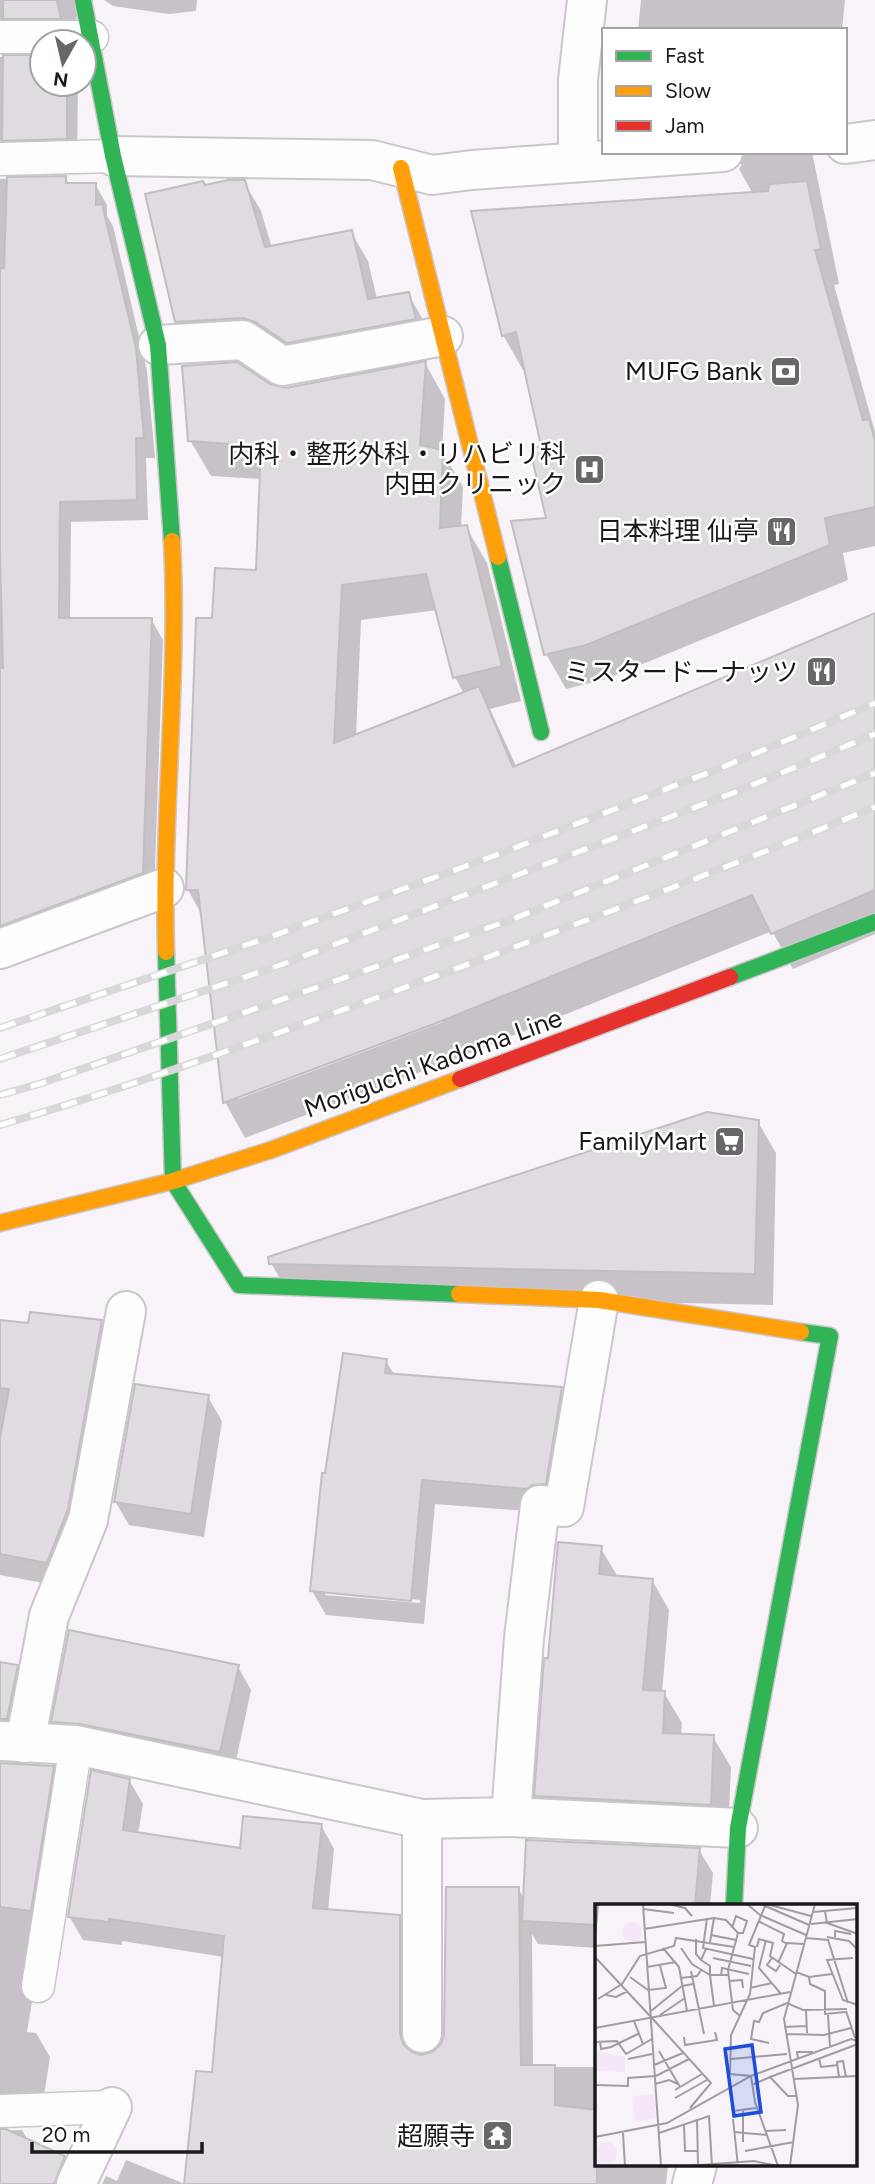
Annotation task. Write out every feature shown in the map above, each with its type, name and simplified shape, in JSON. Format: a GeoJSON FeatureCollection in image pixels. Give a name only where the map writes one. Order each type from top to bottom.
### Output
{"type":"FeatureCollection","features":[{"type":"Feature","properties":{"kind":"street"},"geometry":{"type":"LineString","coordinates":[[83,0],[90,28]]}},
{"type":"Feature","properties":{"kind":"street"},"geometry":{"type":"LineString","coordinates":[[578,162],[578,80],[587,0]]}},
{"type":"Feature","properties":{"kind":"street"},"geometry":{"type":"LineString","coordinates":[[98,71],[113,156],[158,345],[169,473],[175,593],[164,888],[173,1181],[239,1285],[599,1300],[830,1336],[738,1828],[734,1904]]}},
{"type":"Feature","properties":{"kind":"street"},"geometry":{"type":"LineString","coordinates":[[847,144],[875,140]]}},
{"type":"Feature","properties":{"kind":"street"},"geometry":{"type":"LineString","coordinates":[[113,156],[372,159],[432,175],[694,154]]}},
{"type":"Feature","properties":{"kind":"street"},"geometry":{"type":"LineString","coordinates":[[401,168],[541,732]]}},
{"type":"Feature","properties":{"kind":"street"},"geometry":{"type":"LineString","coordinates":[[158,345],[243,341],[282,366],[443,336]]}},
{"type":"Feature","properties":{"kind":"street"},"geometry":{"type":"LineString","coordinates":[[0,949],[164,888]]}},
{"type":"Feature","properties":{"kind":"street","name":"Moriguchi Kadoma Line"},"geometry":{"type":"LineString","coordinates":[[0,1223],[173,1181],[271,1150],[875,922]]}},
{"type":"Feature","properties":{"kind":"street"},"geometry":{"type":"LineString","coordinates":[[511,1817],[524,1638],[540,1505],[564,1507],[599,1300]]}},
{"type":"Feature","properties":{"kind":"street"},"geometry":{"type":"LineString","coordinates":[[126,1311],[88,1520],[49,1616],[12,1742],[76,1745],[422,1819],[511,1817],[738,1828]]}},
{"type":"Feature","properties":{"kind":"street"},"geometry":{"type":"LineString","coordinates":[[422,1819],[422,2033]]}},
{"type":"Feature","properties":{"kind":"street"},"geometry":{"type":"LineString","coordinates":[[75,2184],[112,2107]]}},
{"type":"Feature","properties":{"kind":"street"},"geometry":{"type":"LineString","coordinates":[[692,2184],[698,2166]]}},
{"type":"Feature","properties":{"kind":"lane"},"geometry":{"type":"LineString","coordinates":[[0,37],[28,37]]}},
{"type":"Feature","properties":{"kind":"lane"},"geometry":{"type":"LineString","coordinates":[[0,159],[113,156]]}},
{"type":"Feature","properties":{"kind":"lane"},"geometry":{"type":"LineString","coordinates":[[38,1986],[76,1745]]}},
{"type":"Feature","properties":{"kind":"lane"},"geometry":{"type":"LineString","coordinates":[[0,2110],[112,2107]]}},
{"type":"Feature","properties":{"kind":"building"},"geometry":{"type":"Polygon","coordinates":[[[3,0],[57,0],[61,19],[3,19],[3,0]]]}},
{"type":"Feature","properties":{"kind":"building"},"geometry":{"type":"Polygon","coordinates":[[[3,55],[28,55],[28,98],[67,98],[67,139],[2,141],[3,55]]]}},
{"type":"Feature","properties":{"kind":"building"},"geometry":{"type":"Polygon","coordinates":[[[66,176],[66,183],[96,183],[96,205],[102,204],[136,348],[144,438],[136,438],[137,500],[60,502],[59,618],[152,618],[143,873],[0,926],[0,668],[3,668],[0,554],[0,268],[4,268],[7,177],[66,176]]]}},
{"type":"Feature","properties":{"kind":"building"},"geometry":{"type":"Polygon","coordinates":[[[228,180],[245,180],[265,247],[352,230],[368,299],[409,292],[416,319],[287,343],[255,322],[243,318],[175,322],[145,194],[203,181],[205,185],[228,180]]]}},
{"type":"Feature","properties":{"kind":"building"},"geometry":{"type":"Polygon","coordinates":[[[807,181],[821,249],[815,250],[863,420],[869,419],[875,441],[875,507],[825,518],[830,545],[586,645],[544,655],[511,521],[546,518],[530,450],[541,446],[516,332],[502,336],[471,211],[768,191],[769,184],[807,181]]]}},
{"type":"Feature","properties":{"kind":"building"},"geometry":{"type":"Polygon","coordinates":[[[426,361],[420,445],[443,450],[440,528],[467,525],[502,666],[453,678],[426,574],[342,585],[334,743],[479,686],[513,767],[875,613],[875,890],[771,934],[752,895],[434,1024],[223,1103],[198,890],[186,890],[196,618],[212,618],[215,568],[256,570],[261,446],[188,441],[182,366],[237,362],[270,384],[286,388],[426,361]]]}},
{"type":"Feature","properties":{"kind":"building"},"geometry":{"type":"Polygon","coordinates":[[[707,1112],[759,1120],[755,1274],[269,1264],[268,1257],[707,1112]]]}},
{"type":"Feature","properties":{"kind":"building"},"geometry":{"type":"Polygon","coordinates":[[[30,1312],[102,1320],[68,1509],[47,1563],[0,1554],[0,1437],[9,1389],[0,1388],[0,1320],[28,1323],[30,1312]]]}},
{"type":"Feature","properties":{"kind":"building"},"geometry":{"type":"Polygon","coordinates":[[[343,1353],[387,1359],[385,1373],[562,1387],[546,1484],[532,1485],[527,1489],[422,1480],[411,1601],[310,1591],[322,1473],[325,1473],[343,1353]]]}},
{"type":"Feature","properties":{"kind":"building"},"geometry":{"type":"Polygon","coordinates":[[[135,1384],[209,1395],[191,1514],[114,1502],[135,1384]]]}},
{"type":"Feature","properties":{"kind":"building"},"geometry":{"type":"Polygon","coordinates":[[[558,1542],[602,1546],[599,1574],[653,1579],[643,1690],[665,1691],[663,1733],[714,1735],[711,1805],[534,1796],[544,1658],[548,1658],[558,1542]]]}},
{"type":"Feature","properties":{"kind":"building"},"geometry":{"type":"Polygon","coordinates":[[[69,1630],[239,1665],[220,1752],[80,1724],[51,1722],[69,1630]]]}},
{"type":"Feature","properties":{"kind":"building"},"geometry":{"type":"Polygon","coordinates":[[[0,1662],[18,1665],[7,1719],[0,1719],[0,1662]]]}},
{"type":"Feature","properties":{"kind":"building"},"geometry":{"type":"Polygon","coordinates":[[[0,1763],[54,1766],[31,1911],[0,1907],[0,1763]]]}},
{"type":"Feature","properties":{"kind":"building"},"geometry":{"type":"Polygon","coordinates":[[[91,1770],[130,1779],[123,1830],[240,1848],[243,1816],[322,1824],[313,1908],[400,1915],[400,2033],[403,2044],[412,2052],[421,2055],[432,2052],[441,2044],[444,2034],[446,1887],[519,1887],[521,2065],[555,2065],[555,2105],[595,2110],[597,2184],[184,2184],[196,2071],[212,2072],[224,1936],[109,1919],[109,1922],[68,1917],[91,1770]]]}},
{"type":"Feature","properties":{"kind":"building"},"geometry":{"type":"Polygon","coordinates":[[[526,1840],[700,1848],[695,1904],[595,1904],[595,1925],[522,1921],[526,1840]]]}},
{"type":"Feature","properties":{"kind":"building"},"geometry":{"type":"Polygon","coordinates":[[[0,2129],[6,2129],[65,2156],[54,2184],[0,2184],[0,2129]]]}},
{"type":"Feature","properties":{"kind":"railway"},"geometry":{"type":"LineString","coordinates":[[0,1028],[264,939],[491,857],[723,767],[875,703]]}},
{"type":"Feature","properties":{"kind":"railway"},"geometry":{"type":"LineString","coordinates":[[0,1059],[275,967],[733,793],[875,734]]}},
{"type":"Feature","properties":{"kind":"railway"},"geometry":{"type":"LineString","coordinates":[[0,1095],[39,1084],[513,919],[875,773]]}},
{"type":"Feature","properties":{"kind":"railway"},"geometry":{"type":"LineString","coordinates":[[0,1125],[142,1080],[376,998],[626,905],[875,807]]}},
{"type":"Feature","properties":{"kind":"traffic: fast"},"geometry":{"type":"LineString","coordinates":[[83,0],[113,156],[158,345],[172,541]]}},
{"type":"Feature","properties":{"kind":"traffic: fast"},"geometry":{"type":"LineString","coordinates":[[498,557],[541,732]]}},
{"type":"Feature","properties":{"kind":"traffic: fast"},"geometry":{"type":"LineString","coordinates":[[730,977],[875,922]]}},
{"type":"Feature","properties":{"kind":"traffic: fast"},"geometry":{"type":"LineString","coordinates":[[166,952],[173,1181],[239,1285],[459,1294]]}},
{"type":"Feature","properties":{"kind":"traffic: fast"},"geometry":{"type":"LineString","coordinates":[[734,1904],[738,1828],[830,1336],[801,1332]]}},
{"type":"Feature","properties":{"kind":"traffic: slow"},"geometry":{"type":"LineString","coordinates":[[401,168],[498,557]]}},
{"type":"Feature","properties":{"kind":"traffic: slow"},"geometry":{"type":"LineString","coordinates":[[166,952],[166,849],[174,592],[172,541]]}},
{"type":"Feature","properties":{"kind":"traffic: slow"},"geometry":{"type":"LineString","coordinates":[[0,1223],[173,1181],[271,1150],[460,1079]]}},
{"type":"Feature","properties":{"kind":"traffic: slow"},"geometry":{"type":"LineString","coordinates":[[459,1294],[599,1300],[801,1332]]}},
{"type":"Feature","properties":{"kind":"traffic: jam"},"geometry":{"type":"LineString","coordinates":[[460,1079],[730,977]]}},
{"type":"Feature","properties":{"kind":"place","name":"MUFG Bank"},"geometry":{"type":"Point","coordinates":[785,371]}},
{"type":"Feature","properties":{"kind":"place","name":"内科・整形外科・リハビリ科 内田クリニック"},"geometry":{"type":"Point","coordinates":[589,469]}},
{"type":"Feature","properties":{"kind":"place","name":"日本料理 仙亭"},"geometry":{"type":"Point","coordinates":[782,531]}},
{"type":"Feature","properties":{"kind":"place","name":"ミスタードーナッツ"},"geometry":{"type":"Point","coordinates":[821,672]}},
{"type":"Feature","properties":{"kind":"place","name":"FamilyMart"},"geometry":{"type":"Point","coordinates":[730,1141]}},
{"type":"Feature","properties":{"kind":"place","name":"超願寺"},"geometry":{"type":"Point","coordinates":[498,2136]}}]}
